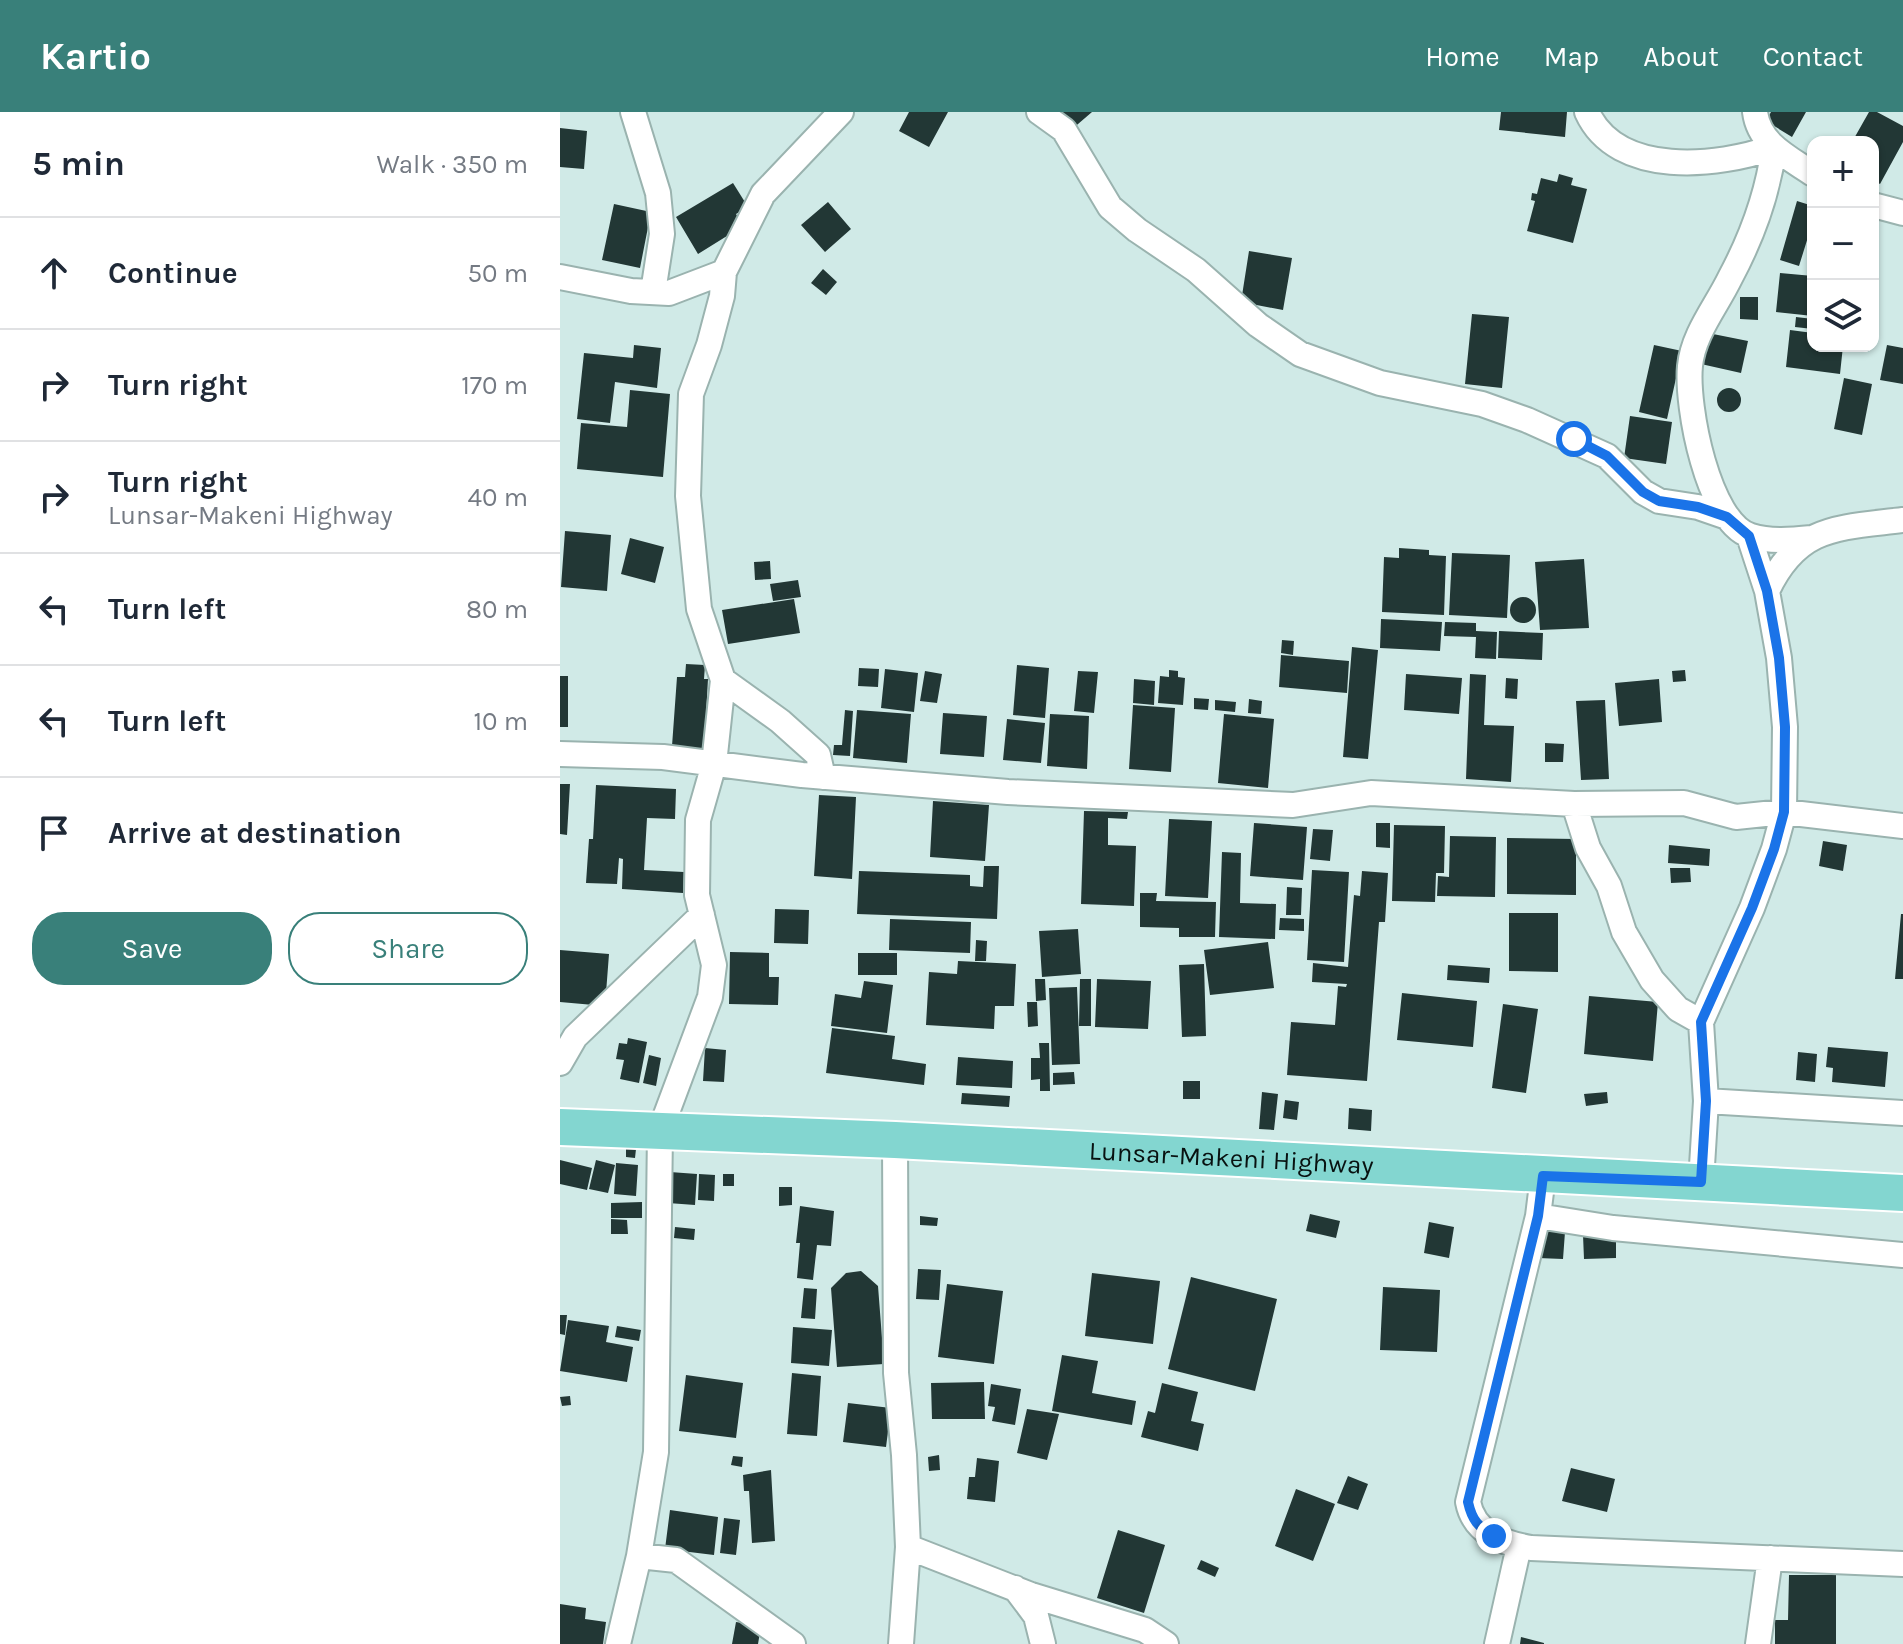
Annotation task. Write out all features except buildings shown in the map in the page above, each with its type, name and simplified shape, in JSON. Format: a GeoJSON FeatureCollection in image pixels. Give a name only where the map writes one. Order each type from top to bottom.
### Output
{"type":"FeatureCollection","features":[{"type":"Feature","properties":{"kind":"main road","name":"Lunsar-Makeni Highway"},"geometry":{"type":"LineString","coordinates":[[560,1127],[895,1140],[1903,1193]]}},
{"type":"Feature","properties":{"kind":"street"},"geometry":{"type":"LineString","coordinates":[[633,112],[658,193],[661,220],[662,234],[653,292]]}},
{"type":"Feature","properties":{"kind":"street"},"geometry":{"type":"LineString","coordinates":[[618,1644],[639,1556],[656,1452],[660,1131],[710,997],[714,965],[697,895],[698,820],[714,764],[723,680],[699,609],[688,496],[691,394],[709,345],[722,296],[724,272],[763,194],[841,112]]}},
{"type":"Feature","properties":{"kind":"street"},"geometry":{"type":"LineString","coordinates":[[1039,112],[1064,130],[1110,207],[1137,230],[1196,270],[1258,325],[1300,354],[1380,383],[1482,404],[1527,420],[1607,456],[1643,492],[1659,501],[1698,507],[1727,517],[1749,536],[1767,591],[1779,658],[1784,714],[1784,812],[1752,908],[1701,1022],[1706,1101],[1701,1182]]}},
{"type":"Feature","properties":{"kind":"street"},"geometry":{"type":"LineString","coordinates":[[1587,112],[1607,140],[1628,152],[1658,160],[1718,162],[1744,158],[1774,147]]}},
{"type":"Feature","properties":{"kind":"street"},"geometry":{"type":"LineString","coordinates":[[1755,112],[1766,141],[1807,170]]}},
{"type":"Feature","properties":{"kind":"street"},"geometry":{"type":"LineString","coordinates":[[1727,517],[1711,481],[1694,428],[1690,366],[1700,330],[1730,278],[1756,223],[1774,147]]}},
{"type":"Feature","properties":{"kind":"street"},"geometry":{"type":"LineString","coordinates":[[1879,207],[1903,213]]}},
{"type":"Feature","properties":{"kind":"street"},"geometry":{"type":"LineString","coordinates":[[560,277],[631,291],[669,293],[724,272]]}},
{"type":"Feature","properties":{"kind":"street"},"geometry":{"type":"LineString","coordinates":[[1767,591],[1778,569],[1798,545],[1829,530],[1903,520]]}},
{"type":"Feature","properties":{"kind":"street"},"geometry":{"type":"LineString","coordinates":[[1749,536],[1779,540],[1812,538]]}},
{"type":"Feature","properties":{"kind":"street"},"geometry":{"type":"LineString","coordinates":[[723,680],[780,721],[818,755],[823,777]]}},
{"type":"Feature","properties":{"kind":"street"},"geometry":{"type":"LineString","coordinates":[[560,754],[663,757],[823,777],[1008,792],[1293,805],[1371,793],[1574,804],[1684,803],[1736,817],[1784,812],[1903,826]]}},
{"type":"Feature","properties":{"kind":"street"},"geometry":{"type":"LineString","coordinates":[[1574,804],[1588,848],[1609,886],[1624,932],[1652,980],[1678,1009],[1701,1022]]}},
{"type":"Feature","properties":{"kind":"street"},"geometry":{"type":"LineString","coordinates":[[560,1063],[575,1037],[702,915]]}},
{"type":"Feature","properties":{"kind":"street"},"geometry":{"type":"LineString","coordinates":[[1706,1101],[1903,1113]]}},
{"type":"Feature","properties":{"kind":"street"},"geometry":{"type":"LineString","coordinates":[[895,1140],[896,1373],[908,1547],[901,1644]]}},
{"type":"Feature","properties":{"kind":"street"},"geometry":{"type":"LineString","coordinates":[[1543,1176],[1538,1216],[1468,1502],[1471,1517],[1480,1527],[1511,1545],[1519,1546],[1903,1564]]}},
{"type":"Feature","properties":{"kind":"street"},"geometry":{"type":"LineString","coordinates":[[1538,1216],[1613,1228],[1903,1255]]}},
{"type":"Feature","properties":{"kind":"street"},"geometry":{"type":"LineString","coordinates":[[1497,1644],[1519,1546]]}},
{"type":"Feature","properties":{"kind":"street"},"geometry":{"type":"LineString","coordinates":[[908,1547],[1015,1588],[1145,1630],[1166,1644]]}},
{"type":"Feature","properties":{"kind":"street"},"geometry":{"type":"LineString","coordinates":[[639,1556],[676,1560],[793,1644]]}},
{"type":"Feature","properties":{"kind":"street"},"geometry":{"type":"LineString","coordinates":[[1758,1644],[1770,1558]]}},
{"type":"Feature","properties":{"kind":"street"},"geometry":{"type":"LineString","coordinates":[[1015,1588],[1036,1616],[1043,1644]]}},
{"type":"Feature","properties":{"kind":"route"},"geometry":{"type":"LineString","coordinates":[[1494,1536],[1471,1517],[1468,1502],[1538,1216],[1543,1176],[1701,1182],[1706,1101],[1701,1022],[1752,908],[1784,812],[1785,727],[1779,658],[1767,591],[1749,536],[1727,517],[1698,507],[1659,501],[1643,492],[1607,456],[1574,439]]}}]}
